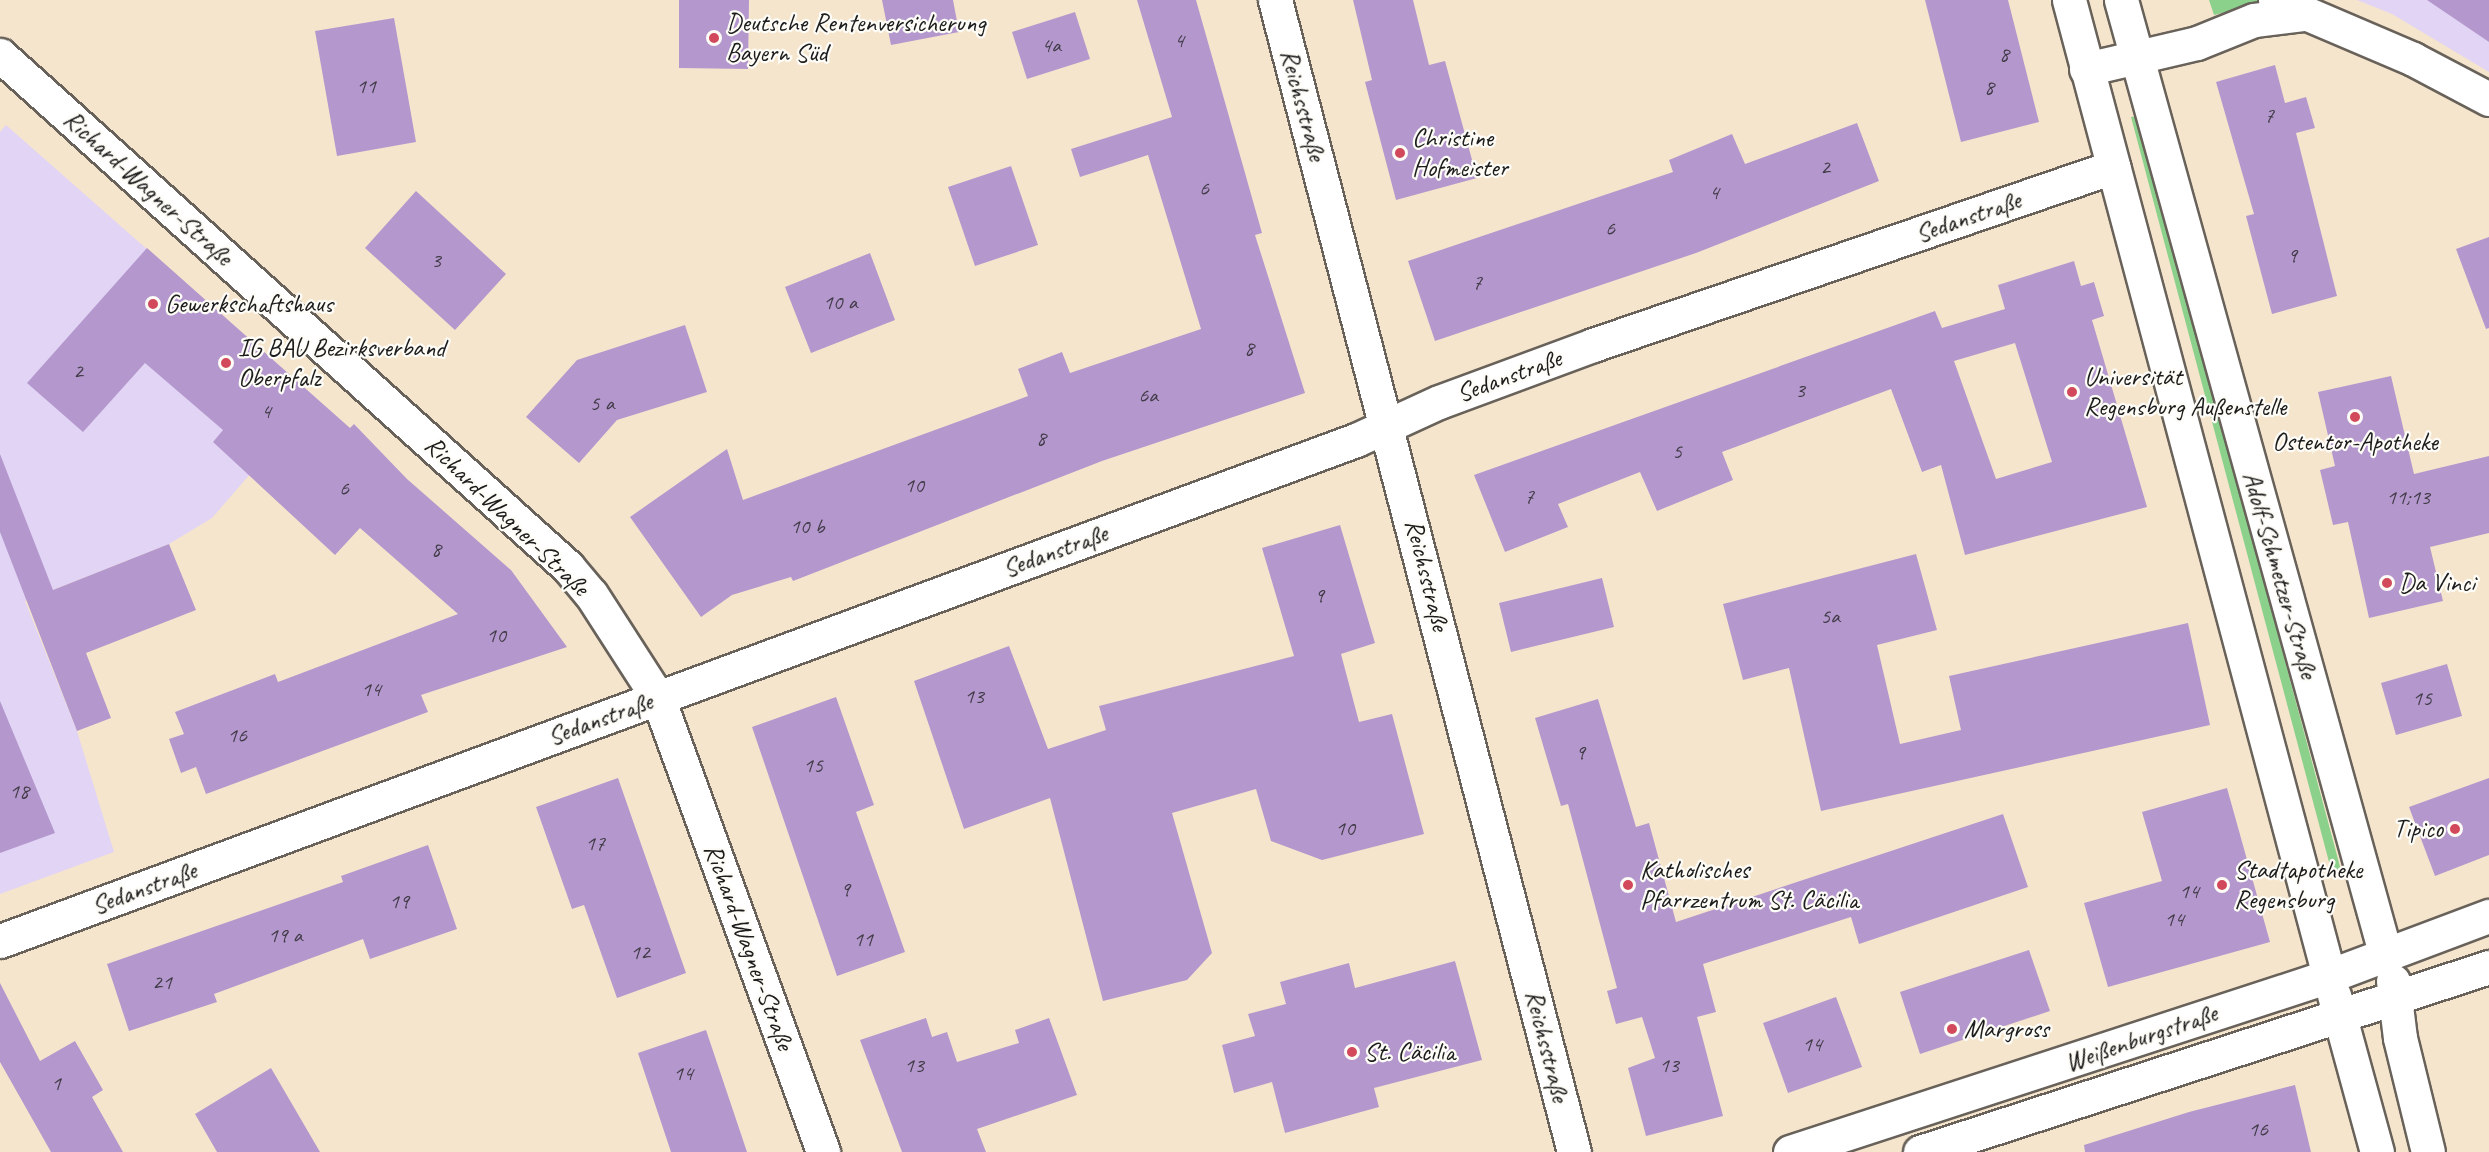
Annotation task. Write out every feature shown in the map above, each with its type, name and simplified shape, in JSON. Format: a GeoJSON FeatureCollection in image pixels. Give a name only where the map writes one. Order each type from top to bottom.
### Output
{"type":"FeatureCollection","features":[{"type":"Feature","properties":{"kind":"street","name":"Reichsstraße"},"geometry":{"type":"LineString","coordinates":[[1275,0],[1389,425],[1574,1152]]}},
{"type":"Feature","properties":{"kind":"street","name":"Adolf-Schmetzer-Straße"},"geometry":{"type":"LineString","coordinates":[[2069,0],[2377,1152]]}},
{"type":"Feature","properties":{"kind":"street","name":"Adolf-Schmetzer-Straße"},"geometry":{"type":"LineString","coordinates":[[2121,0],[2399,1000],[2400,1038],[2428,1152]]}},
{"type":"Feature","properties":{"kind":"street"},"geometry":{"type":"LineString","coordinates":[[2086,69],[2136,59],[2289,7],[2413,59],[2489,99]]}},
{"type":"Feature","properties":{"kind":"street","name":"Richard-Wagner-Straße"},"geometry":{"type":"LineString","coordinates":[[0,55],[568,567],[658,698],[823,1152]]}},
{"type":"Feature","properties":{"kind":"street","name":"Sedanstraße"},"geometry":{"type":"LineString","coordinates":[[0,941],[1389,425],[1593,345],[2113,167]]}},
{"type":"Feature","properties":{"kind":"street","name":"Weißenburgstraße"},"geometry":{"type":"LineString","coordinates":[[1790,1152],[2330,976],[2489,916]]}},
{"type":"Feature","properties":{"kind":"street","name":"Weißenburgstraße"},"geometry":{"type":"LineString","coordinates":[[1920,1152],[2340,1016],[2399,1000],[2489,967]]}},
{"type":"Feature","properties":{"kind":"shaded area"},"geometry":{"type":"Polygon","coordinates":[[[2357,0],[2489,0],[2489,72],[2392,14],[2357,0]]]}},
{"type":"Feature","properties":{"kind":"shaded area"},"geometry":{"type":"Polygon","coordinates":[[[6,125],[316,398],[212,518],[169,544],[25,601],[77,731],[114,852],[0,894],[0,132],[6,125]]]}},
{"type":"Feature","properties":{"kind":"green space"},"geometry":{"type":"Polygon","coordinates":[[[2209,0],[2257,0],[2263,3],[2214,15],[2209,0]]]}},
{"type":"Feature","properties":{"kind":"green space"},"geometry":{"type":"Polygon","coordinates":[[[2139,116],[2342,874],[2333,877],[2131,117],[2139,116]]]}},
{"type":"Feature","properties":{"kind":"building"},"geometry":{"type":"Polygon","coordinates":[[[679,0],[749,0],[748,69],[679,68],[679,0]]]}},
{"type":"Feature","properties":{"kind":"building"},"geometry":{"type":"Polygon","coordinates":[[[882,0],[953,0],[959,32],[891,45],[882,0]]]}},
{"type":"Feature","properties":{"kind":"building"},"geometry":{"type":"Polygon","coordinates":[[[1137,0],[1196,0],[1262,233],[1255,235],[1305,393],[1102,461],[793,581],[791,577],[732,595],[701,617],[630,517],[727,449],[743,500],[1028,396],[1018,369],[1062,352],[1070,373],[1201,329],[1148,155],[1080,177],[1071,149],[1172,117],[1137,0]]]}},
{"type":"Feature","properties":{"kind":"building"},"geometry":{"type":"Polygon","coordinates":[[[1353,0],[1413,0],[1429,65],[1445,61],[1477,178],[1396,200],[1365,82],[1372,80],[1353,0]]]}},
{"type":"Feature","properties":{"kind":"building"},"geometry":{"type":"Polygon","coordinates":[[[1925,0],[2008,0],[2039,122],[1961,142],[1925,0]]]}},
{"type":"Feature","properties":{"kind":"building"},"geometry":{"type":"Polygon","coordinates":[[[2427,0],[2489,0],[2489,42],[2427,0]]]}},
{"type":"Feature","properties":{"kind":"building"},"geometry":{"type":"Polygon","coordinates":[[[1075,12],[1090,59],[1027,79],[1012,32],[1075,12]]]}},
{"type":"Feature","properties":{"kind":"building"},"geometry":{"type":"Polygon","coordinates":[[[394,18],[416,142],[337,156],[315,31],[394,18]]]}},
{"type":"Feature","properties":{"kind":"building"},"geometry":{"type":"Polygon","coordinates":[[[2275,65],[2285,103],[2306,97],[2315,128],[2296,133],[2337,296],[2272,314],[2246,216],[2254,214],[2216,82],[2275,65]]]}},
{"type":"Feature","properties":{"kind":"building"},"geometry":{"type":"Polygon","coordinates":[[[1857,123],[1879,181],[1696,253],[1435,341],[1408,261],[1673,172],[1669,160],[1732,134],[1745,164],[1857,123]]]}},
{"type":"Feature","properties":{"kind":"building"},"geometry":{"type":"Polygon","coordinates":[[[1011,166],[1038,245],[975,266],[948,187],[1011,166]]]}},
{"type":"Feature","properties":{"kind":"building"},"geometry":{"type":"Polygon","coordinates":[[[416,191],[506,274],[455,330],[365,248],[416,191]]]}},
{"type":"Feature","properties":{"kind":"building"},"geometry":{"type":"Polygon","coordinates":[[[2489,237],[2489,328],[2486,329],[2456,249],[2489,237]]]}},
{"type":"Feature","properties":{"kind":"building"},"geometry":{"type":"Polygon","coordinates":[[[147,248],[350,428],[354,424],[407,479],[511,570],[567,647],[421,695],[428,712],[206,794],[196,767],[181,773],[169,739],[184,734],[175,712],[275,674],[278,682],[458,614],[360,528],[335,555],[213,442],[223,430],[145,363],[83,432],[27,383],[147,248]]]}},
{"type":"Feature","properties":{"kind":"building"},"geometry":{"type":"Polygon","coordinates":[[[870,253],[895,320],[811,353],[785,287],[870,253]]]}},
{"type":"Feature","properties":{"kind":"building"},"geometry":{"type":"Polygon","coordinates":[[[2074,261],[2081,286],[2094,282],[2104,316],[2092,320],[2147,507],[1965,555],[1941,465],[1922,472],[1891,389],[1722,452],[1733,480],[1657,511],[1640,472],[1558,504],[1568,527],[1505,552],[1474,475],[1935,311],[1942,328],[2005,309],[1998,285],[2074,261]],[[2015,343],[1954,361],[1996,479],[2052,462],[2015,343]]]}},
{"type":"Feature","properties":{"kind":"building"},"geometry":{"type":"Polygon","coordinates":[[[685,325],[707,392],[617,420],[579,463],[526,417],[577,360],[685,325]]]}},
{"type":"Feature","properties":{"kind":"building"},"geometry":{"type":"Polygon","coordinates":[[[2391,376],[2414,474],[2489,456],[2489,533],[2430,547],[2443,601],[2369,618],[2348,522],[2333,525],[2320,470],[2335,466],[2318,392],[2391,376]]]}},
{"type":"Feature","properties":{"kind":"building"},"geometry":{"type":"Polygon","coordinates":[[[0,454],[53,590],[169,544],[196,610],[86,653],[111,718],[77,731],[0,532],[0,454]]]}},
{"type":"Feature","properties":{"kind":"building"},"geometry":{"type":"Polygon","coordinates":[[[1340,525],[1375,643],[1341,654],[1359,722],[1392,714],[1424,834],[1322,860],[1271,841],[1256,789],[1172,813],[1212,953],[1187,980],[1103,1001],[1050,798],[964,829],[914,681],[1009,646],[1048,749],[1106,730],[1099,706],[1294,656],[1262,548],[1340,525]]]}},
{"type":"Feature","properties":{"kind":"building"},"geometry":{"type":"Polygon","coordinates":[[[1916,554],[1937,630],[1877,645],[1900,744],[1961,730],[1949,676],[2188,623],[2210,725],[1821,811],[1789,668],[1743,680],[1723,604],[1916,554]]]}},
{"type":"Feature","properties":{"kind":"building"},"geometry":{"type":"Polygon","coordinates":[[[1602,578],[1614,627],[1511,652],[1499,603],[1602,578]]]}},
{"type":"Feature","properties":{"kind":"building"},"geometry":{"type":"Polygon","coordinates":[[[2447,664],[2462,716],[2396,735],[2381,683],[2447,664]]]}},
{"type":"Feature","properties":{"kind":"building"},"geometry":{"type":"Polygon","coordinates":[[[836,697],[874,805],[856,812],[905,952],[837,976],[752,727],[836,697]]]}},
{"type":"Feature","properties":{"kind":"building"},"geometry":{"type":"Polygon","coordinates":[[[1598,699],[1636,827],[1649,823],[1676,922],[2003,814],[2028,887],[1859,944],[1851,917],[1703,964],[1716,1012],[1697,1017],[1723,1116],[1646,1136],[1628,1068],[1655,1058],[1642,1017],[1616,1024],[1607,991],[1617,988],[1568,804],[1561,806],[1535,718],[1598,699]]]}},
{"type":"Feature","properties":{"kind":"building"},"geometry":{"type":"Polygon","coordinates":[[[0,701],[55,833],[0,853],[0,701]]]}},
{"type":"Feature","properties":{"kind":"building"},"geometry":{"type":"Polygon","coordinates":[[[618,778],[686,973],[617,998],[584,905],[572,909],[536,807],[618,778]]]}},
{"type":"Feature","properties":{"kind":"building"},"geometry":{"type":"Polygon","coordinates":[[[2489,778],[2489,855],[2435,876],[2409,807],[2489,778]]]}},
{"type":"Feature","properties":{"kind":"building"},"geometry":{"type":"Polygon","coordinates":[[[2227,788],[2270,942],[2108,987],[2084,903],[2162,881],[2142,812],[2227,788]]]}},
{"type":"Feature","properties":{"kind":"building"},"geometry":{"type":"Polygon","coordinates":[[[428,845],[457,929],[370,959],[363,939],[214,994],[217,1002],[129,1031],[107,964],[343,882],[341,876],[428,845]]]}},
{"type":"Feature","properties":{"kind":"building"},"geometry":{"type":"Polygon","coordinates":[[[2029,950],[2050,1011],[1920,1054],[1900,992],[2029,950]]]}},
{"type":"Feature","properties":{"kind":"building","name":"St. Cäcilia"},"geometry":{"type":"Polygon","coordinates":[[[1455,961],[1482,1060],[1374,1088],[1379,1107],[1285,1133],[1272,1082],[1234,1093],[1222,1045],[1255,1036],[1248,1014],[1286,1004],[1280,982],[1349,963],[1355,988],[1455,961]]]}},
{"type":"Feature","properties":{"kind":"building"},"geometry":{"type":"Polygon","coordinates":[[[0,983],[40,1061],[75,1041],[103,1090],[92,1097],[123,1152],[51,1152],[0,1062],[0,983]]]}},
{"type":"Feature","properties":{"kind":"building"},"geometry":{"type":"Polygon","coordinates":[[[1836,997],[1862,1067],[1788,1093],[1763,1023],[1836,997]]]}},
{"type":"Feature","properties":{"kind":"building"},"geometry":{"type":"Polygon","coordinates":[[[926,1018],[932,1037],[947,1032],[957,1062],[1019,1043],[1015,1030],[1049,1018],[1077,1095],[977,1129],[986,1152],[902,1152],[860,1040],[926,1018]]]}},
{"type":"Feature","properties":{"kind":"building"},"geometry":{"type":"Polygon","coordinates":[[[706,1030],[747,1152],[671,1152],[638,1053],[706,1030]]]}},
{"type":"Feature","properties":{"kind":"building"},"geometry":{"type":"Polygon","coordinates":[[[271,1068],[320,1152],[217,1152],[195,1114],[271,1068]]]}},
{"type":"Feature","properties":{"kind":"building"},"geometry":{"type":"Polygon","coordinates":[[[2295,1085],[2311,1152],[2085,1152],[2084,1145],[2189,1112],[2295,1085]]]}},
{"type":"Feature","properties":{"kind":"place","name":"Deutsche Rentenversicherung Bayern Süd"},"geometry":{"type":"Point","coordinates":[714,38]}},
{"type":"Feature","properties":{"kind":"place","name":"Christine Hofmeister"},"geometry":{"type":"Point","coordinates":[1400,153]}},
{"type":"Feature","properties":{"kind":"place","name":"Gewerkschaftshaus"},"geometry":{"type":"Point","coordinates":[153,304]}},
{"type":"Feature","properties":{"kind":"place","name":"IG BAU Bezirksverband Oberpfalz"},"geometry":{"type":"Point","coordinates":[226,363]}},
{"type":"Feature","properties":{"kind":"place","name":"Universität Regensburg Außenstelle"},"geometry":{"type":"Point","coordinates":[2072,392]}},
{"type":"Feature","properties":{"kind":"place","name":"Ostentor-Apotheke"},"geometry":{"type":"Point","coordinates":[2355,417]}},
{"type":"Feature","properties":{"kind":"place","name":"Da Vinci"},"geometry":{"type":"Point","coordinates":[2387,583]}},
{"type":"Feature","properties":{"kind":"place","name":"Tipico"},"geometry":{"type":"Point","coordinates":[2455,829]}},
{"type":"Feature","properties":{"kind":"place","name":"Katholisches Pfarrzentrum St. Cäcilia"},"geometry":{"type":"Point","coordinates":[1628,885]}},
{"type":"Feature","properties":{"kind":"place","name":"Stadtapotheke Regensburg"},"geometry":{"type":"Point","coordinates":[2222,885]}},
{"type":"Feature","properties":{"kind":"place","name":"Margross"},"geometry":{"type":"Point","coordinates":[1952,1029]}},
{"type":"Feature","properties":{"kind":"place","name":"St. Cäcilia"},"geometry":{"type":"Point","coordinates":[1352,1052]}}]}
